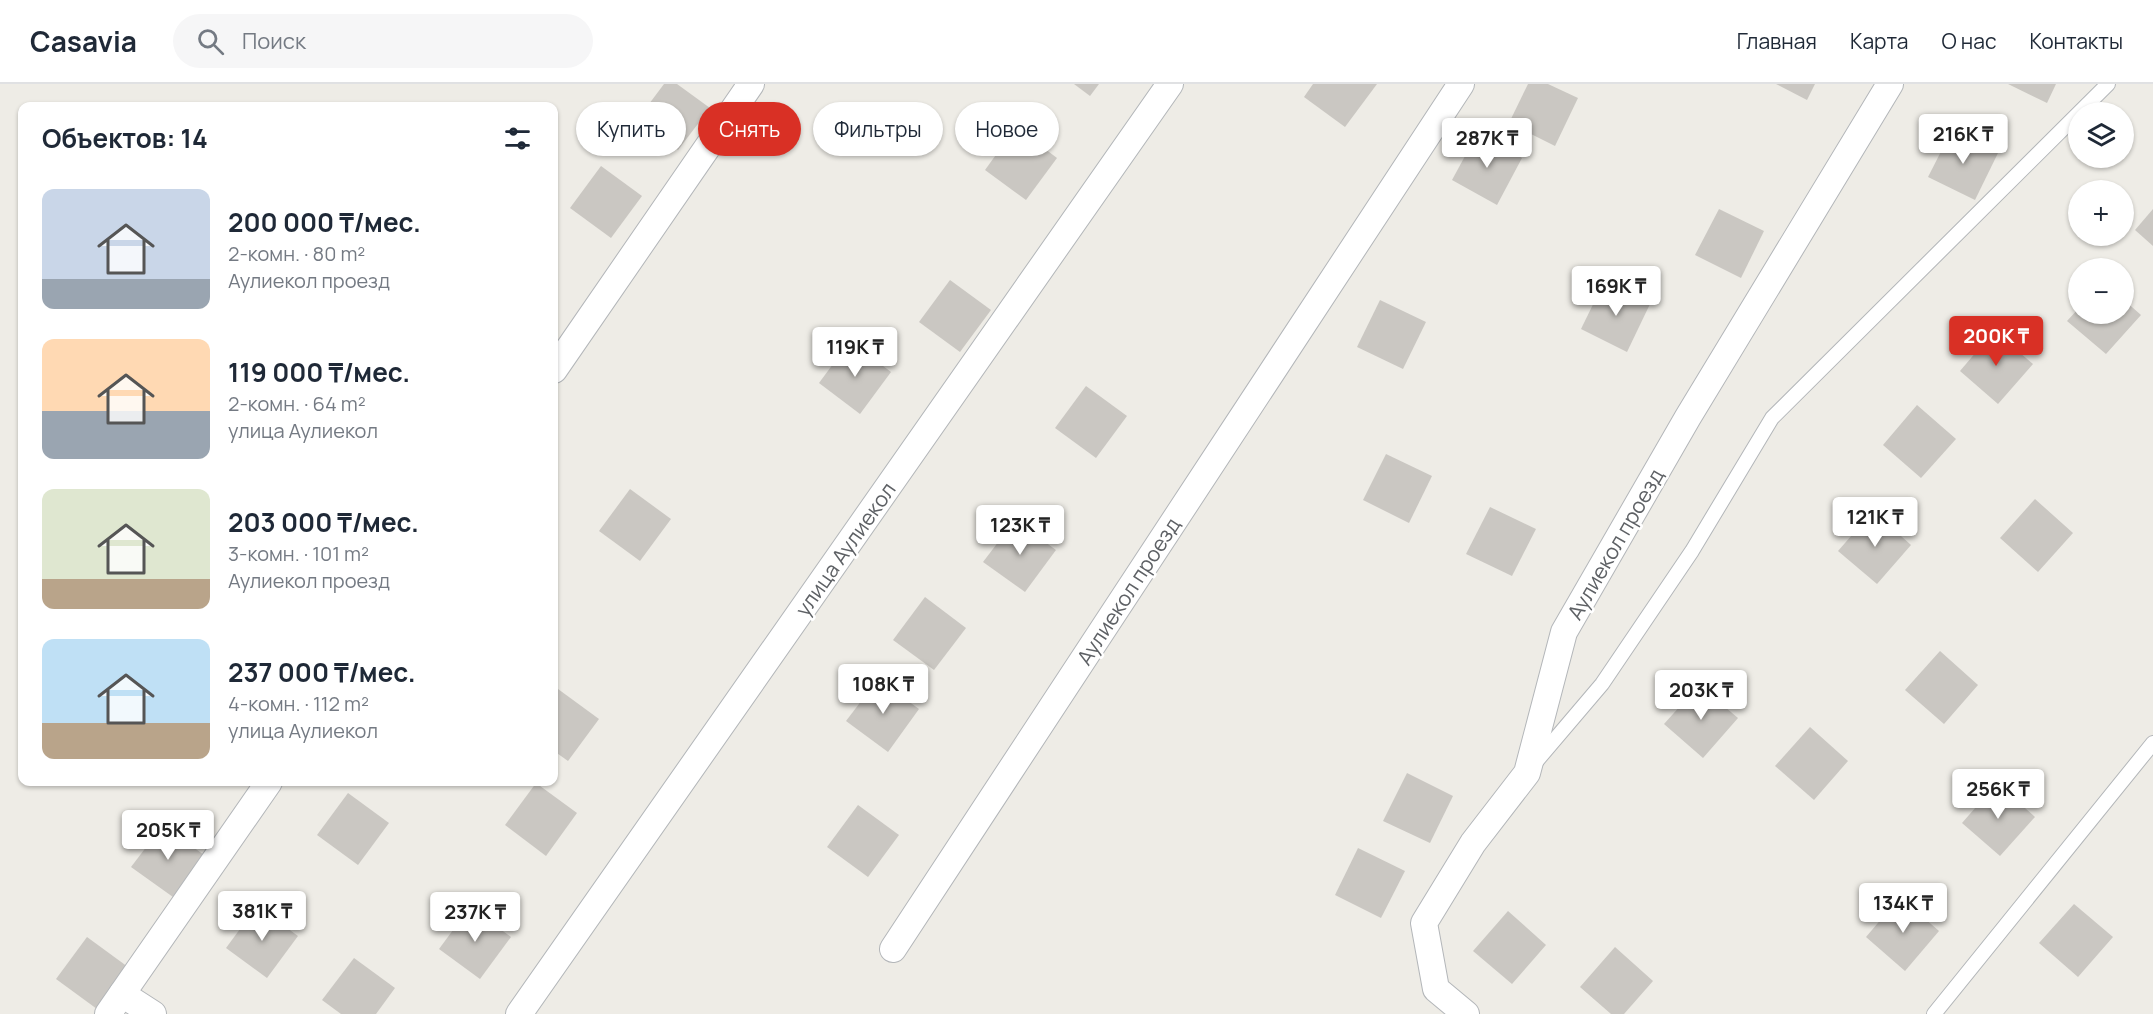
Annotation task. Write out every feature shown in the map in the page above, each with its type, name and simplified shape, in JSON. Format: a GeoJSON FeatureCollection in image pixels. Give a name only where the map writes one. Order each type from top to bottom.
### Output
{"type":"FeatureCollection","features":[{"type":"Feature","properties":{"kind":"street"},"geometry":{"type":"LineString","coordinates":[[558,364],[751,84]]}},
{"type":"Feature","properties":{"kind":"street","name":"улица Аулиекол"},"geometry":{"type":"LineString","coordinates":[[519,1014],[1170,84]]}},
{"type":"Feature","properties":{"kind":"street","name":"Аулиекол проезд"},"geometry":{"type":"LineString","coordinates":[[893,949],[1461,84]]}},
{"type":"Feature","properties":{"kind":"street","name":"Аулиекол проезд"},"geometry":{"type":"LineString","coordinates":[[1466,1014],[1436,989],[1424,923],[1473,843],[1527,773],[1564,632],[1688,417],[1890,84]]}},
{"type":"Feature","properties":{"kind":"street"},"geometry":{"type":"LineString","coordinates":[[153,1014],[115,1004],[266,786]]}},
{"type":"Feature","properties":{"kind":"lane"},"geometry":{"type":"LineString","coordinates":[[1527,773],[1602,684],[1692,551],[1772,418],[2108,84]]}},
{"type":"Feature","properties":{"kind":"lane"},"geometry":{"type":"LineString","coordinates":[[1934,1014],[2153,743]]}},
{"type":"Feature","properties":{"kind":"building"},"geometry":{"type":"Polygon","coordinates":[[[664,84],[677,84],[702,102],[698,102],[698,124],[686,140],[686,102],[650,102],[664,84]]]}},
{"type":"Feature","properties":{"kind":"building"},"geometry":{"type":"Polygon","coordinates":[[[1074,84],[1099,84],[1090,96],[1074,84]]]}},
{"type":"Feature","properties":{"kind":"building"},"geometry":{"type":"Polygon","coordinates":[[[1313,84],[1377,84],[1345,127],[1304,97],[1313,84]]]}},
{"type":"Feature","properties":{"kind":"building"},"geometry":{"type":"Polygon","coordinates":[[[1528,84],[1548,84],[1578,98],[1555,146],[1509,123],[1528,84]]]}},
{"type":"Feature","properties":{"kind":"building"},"geometry":{"type":"Polygon","coordinates":[[[1776,84],[1815,84],[1807,100],[1776,84]]]}},
{"type":"Feature","properties":{"kind":"building"},"geometry":{"type":"Polygon","coordinates":[[[2008,84],[2056,84],[2047,103],[2008,84]]]}},
{"type":"Feature","properties":{"kind":"building"},"geometry":{"type":"Polygon","coordinates":[[[1952,130],[1998,153],[1975,200],[1928,177],[1952,130]]]}},
{"type":"Feature","properties":{"kind":"building"},"geometry":{"type":"Polygon","coordinates":[[[1477,134],[1522,158],[1497,205],[1452,180],[1477,134]]]}},
{"type":"Feature","properties":{"kind":"building"},"geometry":{"type":"Polygon","coordinates":[[[995,156],[1054,156],[1057,158],[1026,200],[985,170],[995,156]]]}},
{"type":"Feature","properties":{"kind":"building"},"geometry":{"type":"Polygon","coordinates":[[[601,166],[642,196],[611,238],[570,208],[601,166]]]}},
{"type":"Feature","properties":{"kind":"building"},"geometry":{"type":"Polygon","coordinates":[[[1719,209],[1764,231],[1741,278],[1695,255],[1719,209]]]}},
{"type":"Feature","properties":{"kind":"building"},"geometry":{"type":"Polygon","coordinates":[[[2153,209],[2153,246],[2135,230],[2153,209]]]}},
{"type":"Feature","properties":{"kind":"building"},"geometry":{"type":"Polygon","coordinates":[[[950,280],[991,310],[960,352],[919,322],[950,280]]]}},
{"type":"Feature","properties":{"kind":"building"},"geometry":{"type":"Polygon","coordinates":[[[1604,282],[1650,304],[1627,352],[1581,329],[1604,282]]]}},
{"type":"Feature","properties":{"kind":"building"},"geometry":{"type":"Polygon","coordinates":[[[1380,300],[1426,322],[1403,369],[1357,347],[1380,300]]]}},
{"type":"Feature","properties":{"kind":"building"},"geometry":{"type":"Polygon","coordinates":[[[2134,309],[2141,315],[2134,323],[2134,309]]]}},
{"type":"Feature","properties":{"kind":"building"},"geometry":{"type":"Polygon","coordinates":[[[2071,324],[2133,324],[2106,354],[2071,324]]]}},
{"type":"Feature","properties":{"kind":"building"},"geometry":{"type":"Polygon","coordinates":[[[1994,331],[2033,364],[1998,404],[1960,371],[1994,331]]]}},
{"type":"Feature","properties":{"kind":"building"},"geometry":{"type":"Polygon","coordinates":[[[850,341],[891,372],[860,414],[819,383],[850,341]]]}},
{"type":"Feature","properties":{"kind":"building"},"geometry":{"type":"Polygon","coordinates":[[[1086,386],[1127,416],[1096,458],[1055,428],[1086,386]]]}},
{"type":"Feature","properties":{"kind":"building"},"geometry":{"type":"Polygon","coordinates":[[[1917,405],[1956,439],[1921,478],[1883,445],[1917,405]]]}},
{"type":"Feature","properties":{"kind":"building"},"geometry":{"type":"Polygon","coordinates":[[[1386,454],[1432,476],[1409,523],[1363,500],[1386,454]]]}},
{"type":"Feature","properties":{"kind":"building"},"geometry":{"type":"Polygon","coordinates":[[[630,489],[671,519],[640,561],[599,531],[630,489]]]}},
{"type":"Feature","properties":{"kind":"building"},"geometry":{"type":"Polygon","coordinates":[[[2035,499],[2073,533],[2038,572],[2000,538],[2035,499]]]}},
{"type":"Feature","properties":{"kind":"building"},"geometry":{"type":"Polygon","coordinates":[[[1490,507],[1536,529],[1512,576],[1466,554],[1490,507]]]}},
{"type":"Feature","properties":{"kind":"building"},"geometry":{"type":"Polygon","coordinates":[[[1873,511],[1911,545],[1877,584],[1838,551],[1873,511]]]}},
{"type":"Feature","properties":{"kind":"building"},"geometry":{"type":"Polygon","coordinates":[[[1015,520],[1056,550],[1025,592],[983,562],[1015,520]]]}},
{"type":"Feature","properties":{"kind":"building"},"geometry":{"type":"Polygon","coordinates":[[[925,597],[966,628],[934,670],[893,640],[925,597]]]}},
{"type":"Feature","properties":{"kind":"building"},"geometry":{"type":"Polygon","coordinates":[[[1940,651],[1978,685],[1944,724],[1905,690],[1940,651]]]}},
{"type":"Feature","properties":{"kind":"building"},"geometry":{"type":"Polygon","coordinates":[[[878,679],[919,709],[888,752],[846,721],[878,679]]]}},
{"type":"Feature","properties":{"kind":"building"},"geometry":{"type":"Polygon","coordinates":[[[1699,685],[1738,718],[1703,758],[1664,724],[1699,685]]]}},
{"type":"Feature","properties":{"kind":"building"},"geometry":{"type":"Polygon","coordinates":[[[558,689],[599,719],[568,761],[558,754],[558,689]]]}},
{"type":"Feature","properties":{"kind":"building"},"geometry":{"type":"Polygon","coordinates":[[[1810,727],[1848,761],[1814,800],[1775,766],[1810,727]]]}},
{"type":"Feature","properties":{"kind":"building"},"geometry":{"type":"Polygon","coordinates":[[[1407,773],[1453,796],[1430,843],[1383,821],[1407,773]]]}},
{"type":"Feature","properties":{"kind":"building"},"geometry":{"type":"Polygon","coordinates":[[[1997,783],[2035,817],[2000,856],[1962,823],[1997,783]]]}},
{"type":"Feature","properties":{"kind":"building"},"geometry":{"type":"Polygon","coordinates":[[[534,786],[540,786],[577,813],[546,856],[505,825],[534,786]]]}},
{"type":"Feature","properties":{"kind":"building"},"geometry":{"type":"Polygon","coordinates":[[[348,793],[389,823],[358,865],[317,835],[348,793]]]}},
{"type":"Feature","properties":{"kind":"building"},"geometry":{"type":"Polygon","coordinates":[[[858,805],[899,835],[868,877],[827,847],[858,805]]]}},
{"type":"Feature","properties":{"kind":"building"},"geometry":{"type":"Polygon","coordinates":[[[163,825],[204,855],[173,897],[131,867],[163,825]]]}},
{"type":"Feature","properties":{"kind":"building"},"geometry":{"type":"Polygon","coordinates":[[[1358,848],[1405,871],[1381,918],[1335,895],[1358,848]]]}},
{"type":"Feature","properties":{"kind":"building"},"geometry":{"type":"Polygon","coordinates":[[[1900,897],[1939,931],[1905,971],[1866,937],[1900,897]]]}},
{"type":"Feature","properties":{"kind":"building"},"geometry":{"type":"Polygon","coordinates":[[[2074,904],[2113,937],[2078,977],[2039,943],[2074,904]]]}},
{"type":"Feature","properties":{"kind":"building"},"geometry":{"type":"Polygon","coordinates":[[[257,906],[298,936],[267,978],[226,948],[257,906]]]}},
{"type":"Feature","properties":{"kind":"building"},"geometry":{"type":"Polygon","coordinates":[[[470,907],[511,937],[480,979],[439,949],[470,907]]]}},
{"type":"Feature","properties":{"kind":"building"},"geometry":{"type":"Polygon","coordinates":[[[1508,911],[1546,945],[1512,984],[1473,951],[1508,911]]]}},
{"type":"Feature","properties":{"kind":"building"},"geometry":{"type":"Polygon","coordinates":[[[87,937],[128,967],[97,1009],[56,979],[87,937]]]}},
{"type":"Feature","properties":{"kind":"building"},"geometry":{"type":"Polygon","coordinates":[[[1615,947],[1653,981],[1624,1014],[1611,1014],[1580,987],[1615,947]]]}},
{"type":"Feature","properties":{"kind":"building"},"geometry":{"type":"Polygon","coordinates":[[[354,958],[395,988],[376,1014],[341,1014],[322,1000],[354,958]]]}}]}
